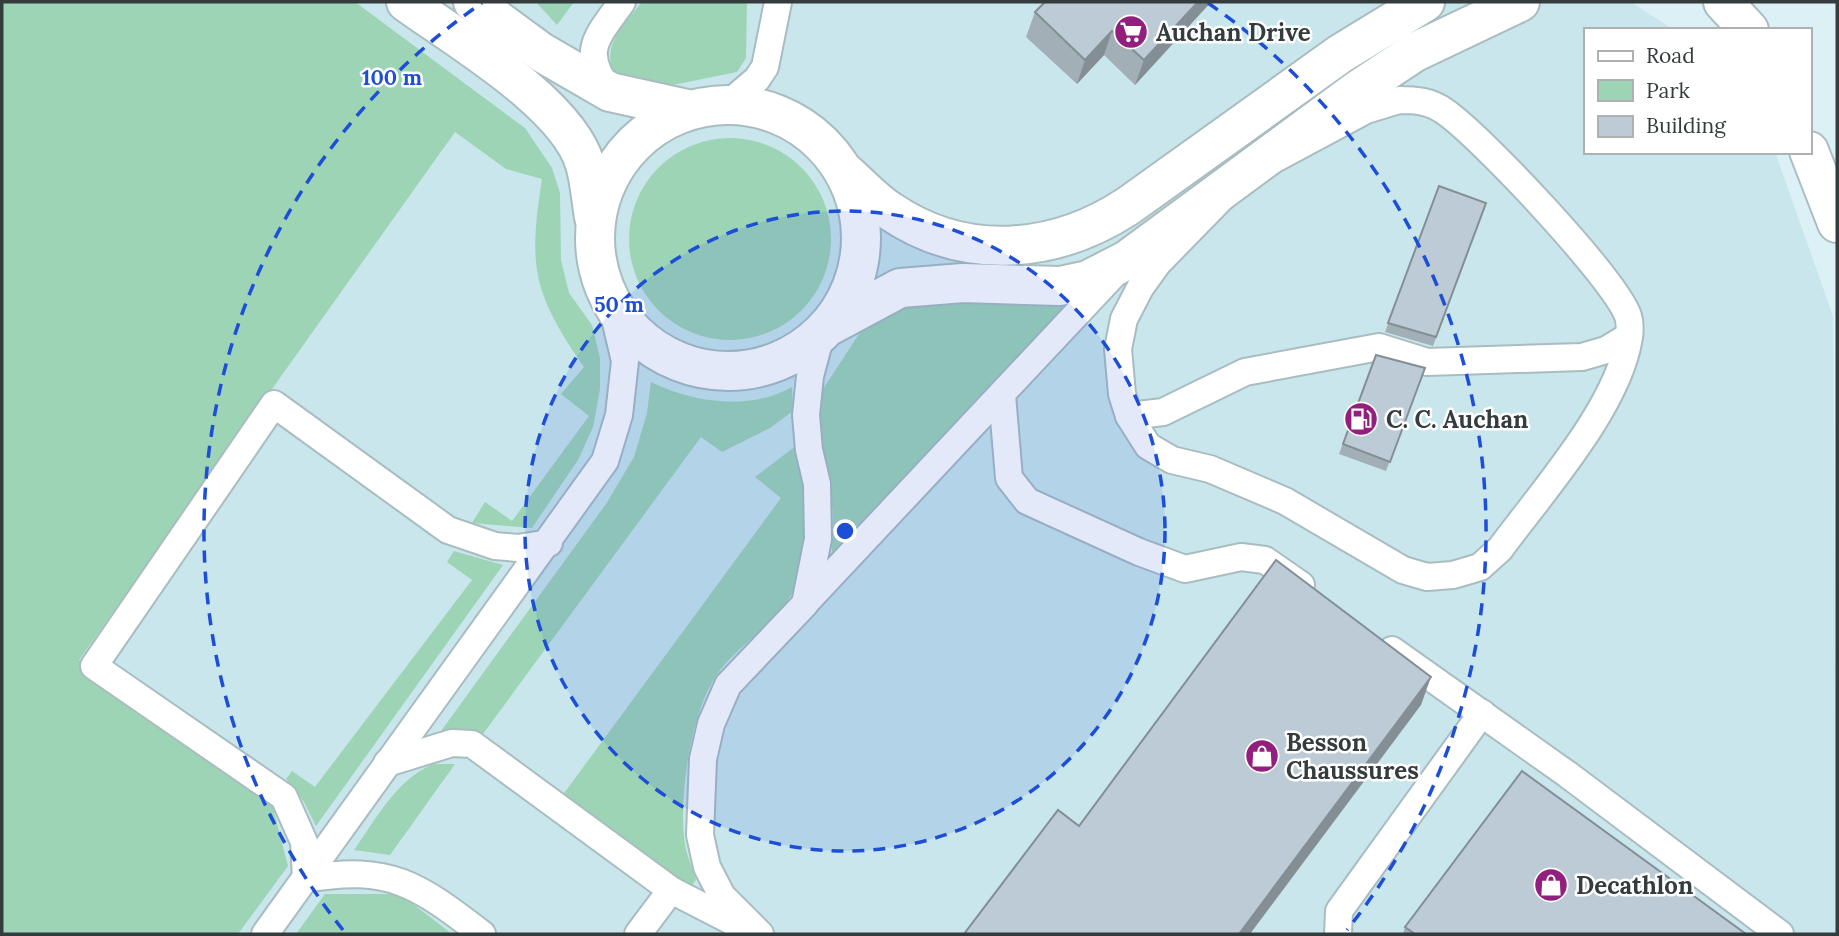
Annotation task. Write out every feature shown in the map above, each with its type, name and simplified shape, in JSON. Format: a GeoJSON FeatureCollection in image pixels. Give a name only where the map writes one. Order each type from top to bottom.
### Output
{"type":"FeatureCollection","features":[{"type":"Feature","properties":{"kind":"street"},"geometry":{"type":"LineString","coordinates":[[406,2],[519,83],[560,120],[584,162],[595,220],[596,264],[612,306],[638,337],[671,359],[710,370],[750,370],[788,358],[825,330],[900,288],[963,283],[1060,286],[1088,280],[1127,260],[1359,89],[1415,52],[1520,2]]}},
{"type":"Feature","properties":{"kind":"street"},"geometry":{"type":"LineString","coordinates":[[473,2],[550,57],[610,92],[687,109]]}},
{"type":"Feature","properties":{"kind":"street"},"geometry":{"type":"LineString","coordinates":[[595,220],[605,183],[624,152],[653,126],[687,109],[729,103],[774,112],[814,135],[844,171],[888,210],[931,233],[962,242],[1017,246],[1068,238],[1103,223],[1340,54],[1425,2]]}},
{"type":"Feature","properties":{"kind":"street"},"geometry":{"type":"LineString","coordinates":[[1723,2],[1747,28]]}},
{"type":"Feature","properties":{"kind":"street"},"geometry":{"type":"LineString","coordinates":[[1811,154],[1837,223]]}},
{"type":"Feature","properties":{"kind":"street"},"geometry":{"type":"LineString","coordinates":[[825,330],[847,299],[861,257],[859,212],[844,171]]}},
{"type":"Feature","properties":{"kind":"lane"},"geometry":{"type":"LineString","coordinates":[[610,92],[596,73],[592,53],[597,36],[622,2]]}},
{"type":"Feature","properties":{"kind":"lane"},"geometry":{"type":"LineString","coordinates":[[729,103],[757,79],[765,67],[778,2]]}},
{"type":"Feature","properties":{"kind":"lane"},"geometry":{"type":"LineString","coordinates":[[1399,100],[1420,100],[1443,110],[1476,135],[1602,275],[1628,316],[1629,336],[1618,380],[1600,413],[1500,549],[1480,567],[1453,575],[1427,577],[1403,570],[1285,501],[1210,469],[1172,460],[1149,446],[1129,416],[1119,375],[1118,349],[1124,319],[1140,288],[1158,263],[1243,176],[1366,110],[1399,100]]}},
{"type":"Feature","properties":{"kind":"lane"},"geometry":{"type":"LineString","coordinates":[[758,934],[722,896],[707,867],[700,835],[703,759],[711,724],[729,685],[1127,260]]}},
{"type":"Feature","properties":{"kind":"lane"},"geometry":{"type":"LineString","coordinates":[[265,934],[549,543],[605,461],[619,415],[625,361],[612,306]]}},
{"type":"Feature","properties":{"kind":"lane"},"geometry":{"type":"LineString","coordinates":[[805,604],[818,539],[817,484],[809,450],[806,415],[810,376],[825,330]]}},
{"type":"Feature","properties":{"kind":"lane"},"geometry":{"type":"LineString","coordinates":[[1129,416],[1163,412],[1245,372],[1379,347],[1427,362],[1582,357],[1606,350],[1629,336]]}},
{"type":"Feature","properties":{"kind":"lane"},"geometry":{"type":"LineString","coordinates":[[1002,395],[1009,478],[1016,491],[1027,501],[1139,552],[1185,569],[1241,557],[1265,560],[1322,601]]}},
{"type":"Feature","properties":{"kind":"lane"},"geometry":{"type":"LineString","coordinates":[[306,879],[303,842],[284,797],[94,666],[274,404],[447,530],[495,546],[518,548],[549,543]]}},
{"type":"Feature","properties":{"kind":"lane"},"geometry":{"type":"LineString","coordinates":[[1368,633],[1567,774],[1780,934]]}},
{"type":"Feature","properties":{"kind":"lane"},"geometry":{"type":"LineString","coordinates":[[1338,934],[1339,911],[1482,713]]}},
{"type":"Feature","properties":{"kind":"lane"},"geometry":{"type":"LineString","coordinates":[[387,764],[452,743],[472,744],[671,890],[758,934]]}},
{"type":"Feature","properties":{"kind":"lane"},"geometry":{"type":"LineString","coordinates":[[306,879],[342,872],[381,876],[425,891],[482,934]]}},
{"type":"Feature","properties":{"kind":"lane"},"geometry":{"type":"LineString","coordinates":[[638,934],[671,890]]}},
{"type":"Feature","properties":{"kind":"shaded area"},"geometry":{"type":"Polygon","coordinates":[[[2,2],[1631,2],[1671,28],[1584,28],[1584,154],[1776,154],[1833,316],[1837,934],[2,934],[2,2]]]}},
{"type":"Feature","properties":{"kind":"green space"},"geometry":{"type":"Polygon","coordinates":[[[2,2],[355,2],[525,128],[552,168],[560,193],[561,260],[569,293],[592,325],[600,358],[600,389],[593,427],[578,460],[532,528],[472,523],[485,502],[512,521],[589,416],[561,394],[584,367],[554,319],[539,279],[535,236],[542,179],[506,169],[455,132],[79,660],[272,804],[288,866],[238,934],[2,934],[2,2]]]}},
{"type":"Feature","properties":{"kind":"green space"},"geometry":{"type":"Polygon","coordinates":[[[536,2],[574,2],[557,25],[536,2]]]}},
{"type":"Feature","properties":{"kind":"green space"},"geometry":{"type":"Polygon","coordinates":[[[642,2],[747,2],[746,58],[737,72],[648,90],[614,73],[610,53],[613,44],[622,26],[642,2]]]}},
{"type":"Feature","properties":{"kind":"green space"},"geometry":{"type":"Polygon","coordinates":[[[730,138],[769,146],[786,155],[801,168],[814,183],[823,200],[831,239],[823,278],[814,295],[801,310],[786,323],[769,332],[730,340],[691,332],[674,323],[659,310],[646,295],[637,278],[629,239],[637,200],[646,183],[659,168],[674,155],[691,146],[730,138]]]}},
{"type":"Feature","properties":{"kind":"green space"},"geometry":{"type":"Polygon","coordinates":[[[915,300],[1071,305],[832,553],[833,512],[819,417],[823,389],[863,328],[915,300]]]}},
{"type":"Feature","properties":{"kind":"green space"},"geometry":{"type":"Polygon","coordinates":[[[651,382],[685,395],[740,402],[775,395],[792,387],[793,411],[770,428],[722,452],[701,437],[480,738],[441,731],[606,504],[634,457],[647,413],[651,382]]]}},
{"type":"Feature","properties":{"kind":"green space"},"geometry":{"type":"Polygon","coordinates":[[[797,445],[804,522],[797,582],[782,608],[722,668],[714,679],[698,715],[688,759],[683,805],[685,845],[696,880],[688,890],[562,796],[781,498],[755,477],[797,445]]]}},
{"type":"Feature","properties":{"kind":"green space"},"geometry":{"type":"Polygon","coordinates":[[[454,551],[503,565],[316,826],[304,802],[286,779],[292,771],[315,787],[472,580],[447,562],[454,551]]]}},
{"type":"Feature","properties":{"kind":"green space"},"geometry":{"type":"Polygon","coordinates":[[[433,764],[455,764],[390,855],[354,850],[397,790],[433,764]]]}},
{"type":"Feature","properties":{"kind":"green space"},"geometry":{"type":"Polygon","coordinates":[[[325,894],[400,894],[452,934],[296,934],[325,894]]]}},
{"type":"Feature","properties":{"kind":"building","name":"Auchan Drive"},"geometry":{"type":"Polygon","coordinates":[[[1045,2],[1198,2],[1144,60],[1112,31],[1085,60],[1035,12],[1045,2]]]}},
{"type":"Feature","properties":{"kind":"building"},"geometry":{"type":"Polygon","coordinates":[[[1439,186],[1486,203],[1436,337],[1388,323],[1439,186]]]}},
{"type":"Feature","properties":{"kind":"building"},"geometry":{"type":"Polygon","coordinates":[[[1376,355],[1425,368],[1390,462],[1343,444],[1376,355]]]}},
{"type":"Feature","properties":{"kind":"building","name":"Besson Chaussures"},"geometry":{"type":"Polygon","coordinates":[[[1276,560],[1431,677],[1239,934],[964,934],[1058,810],[1079,826],[1276,560]]]}},
{"type":"Feature","properties":{"kind":"building","name":"Decathlon"},"geometry":{"type":"Polygon","coordinates":[[[1522,771],[1746,934],[1415,934],[1405,927],[1522,771]]]}},
{"type":"Feature","properties":{"kind":"place","name":"Auchan Drive"},"geometry":{"type":"Point","coordinates":[1131,32]}},
{"type":"Feature","properties":{"kind":"place","name":"C. C. Auchan"},"geometry":{"type":"Point","coordinates":[1361,419]}},
{"type":"Feature","properties":{"kind":"place","name":"Besson Chaussures"},"geometry":{"type":"Point","coordinates":[1262,756]}},
{"type":"Feature","properties":{"kind":"place","name":"Decathlon"},"geometry":{"type":"Point","coordinates":[1551,885]}}]}
